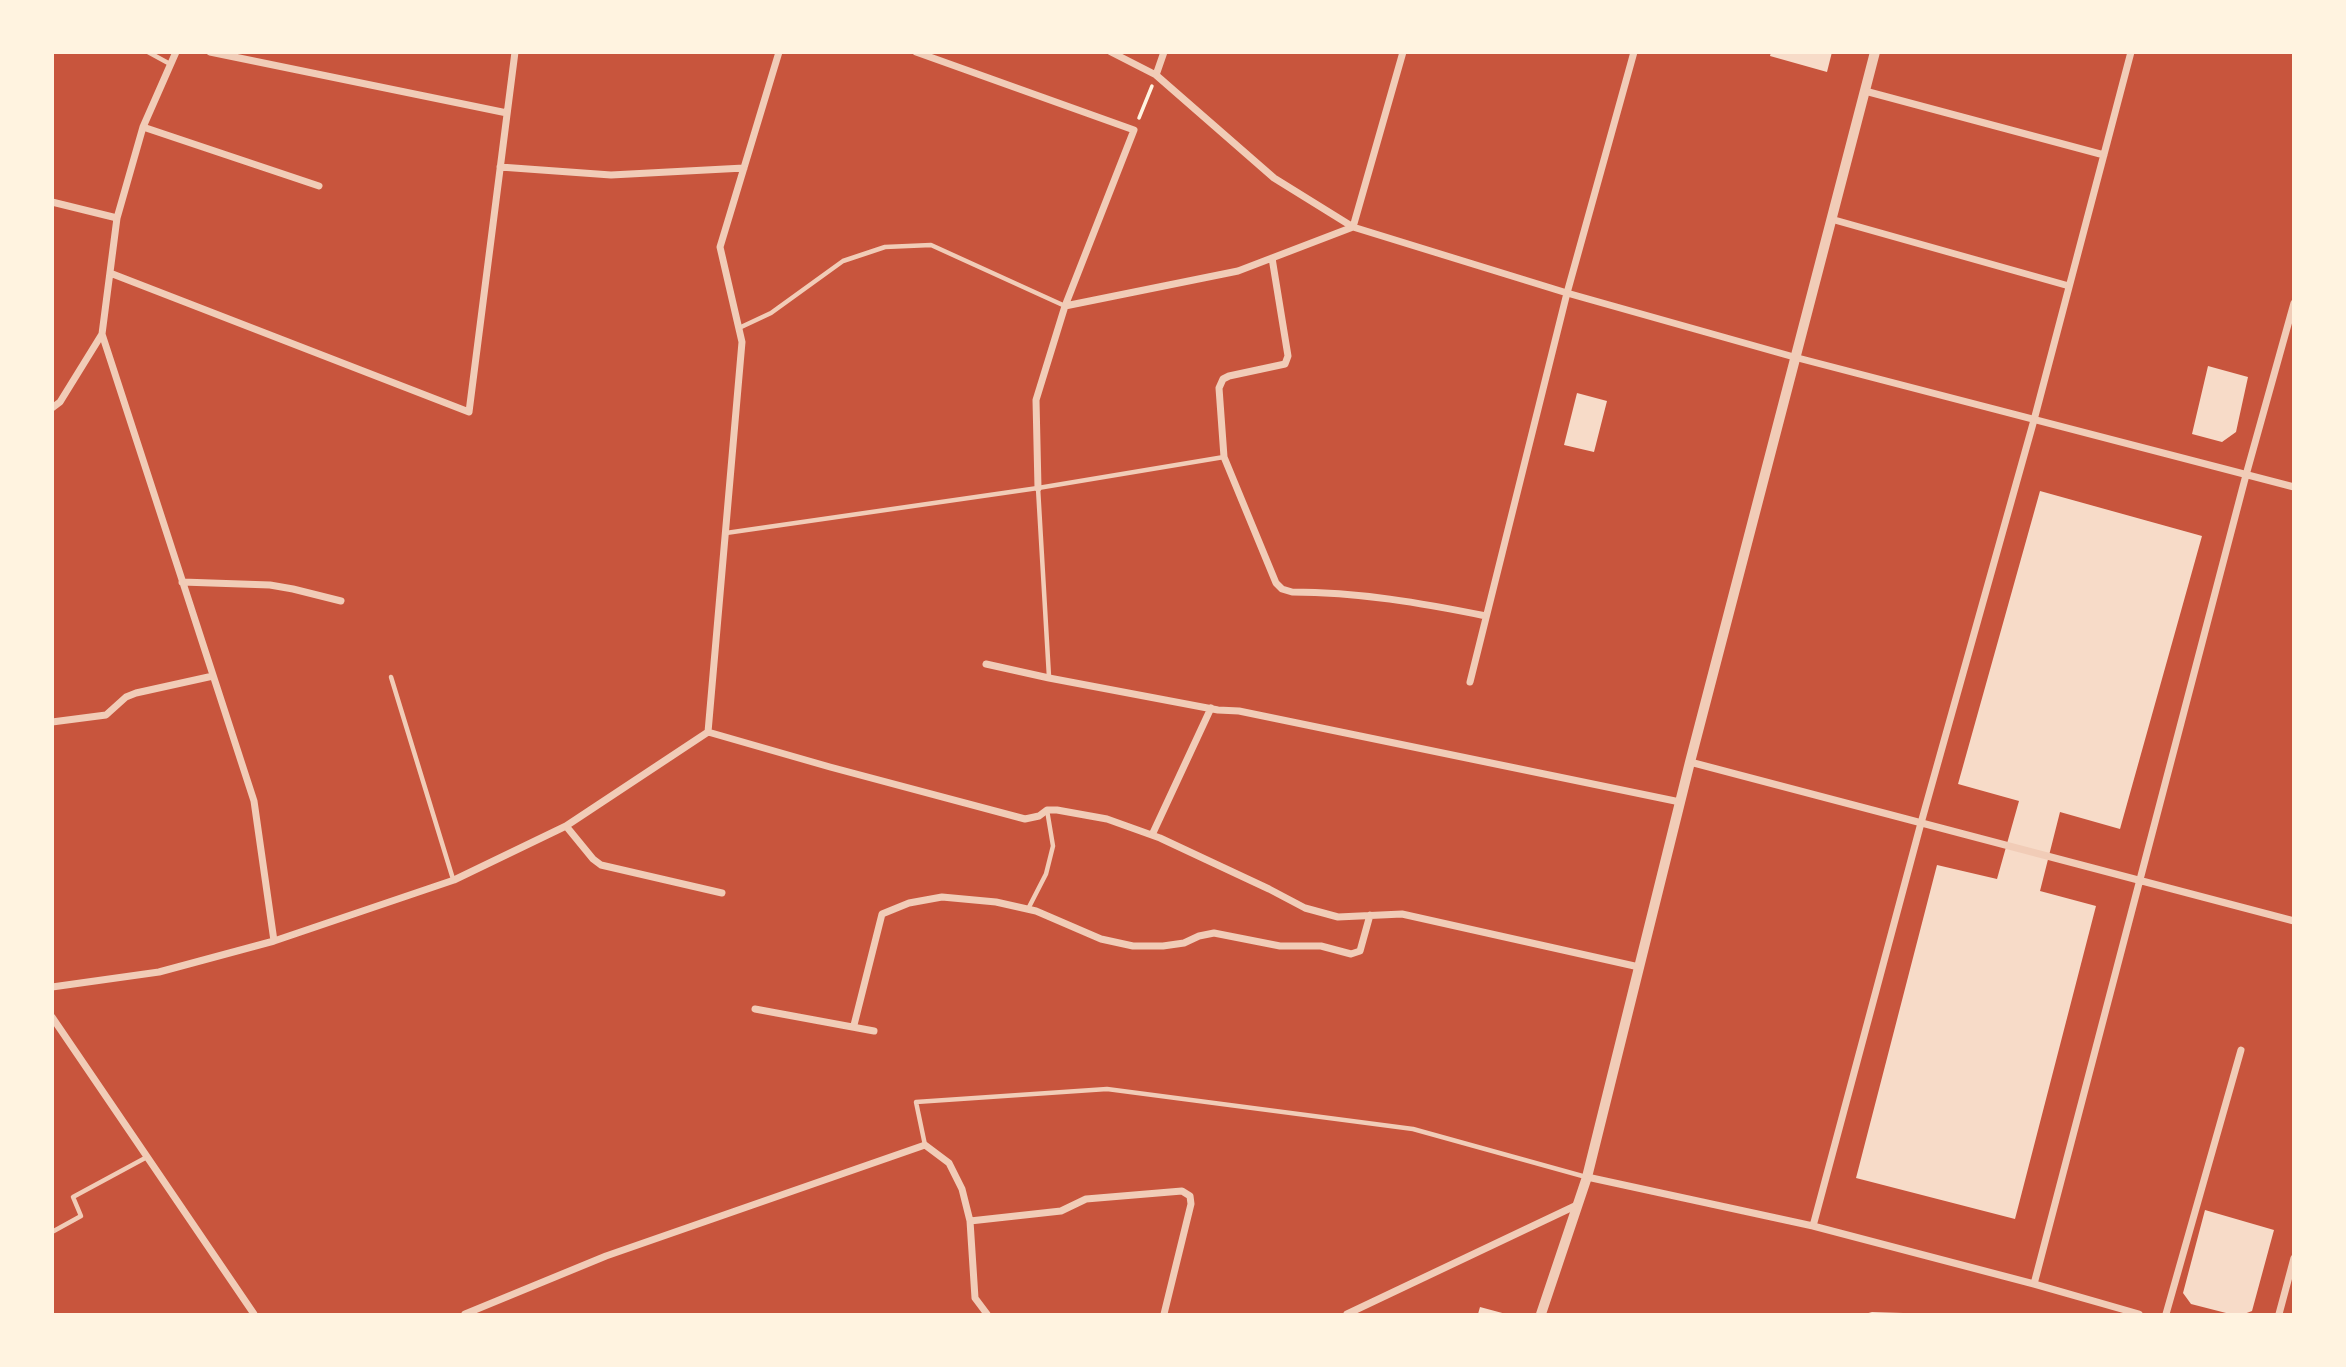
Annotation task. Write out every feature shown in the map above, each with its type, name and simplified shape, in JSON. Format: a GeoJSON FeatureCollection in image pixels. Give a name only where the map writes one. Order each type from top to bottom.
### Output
{"type":"FeatureCollection","features":[{"type":"Feature","properties":{"kind":"street"},"geometry":{"type":"LineString","coordinates":[[52,408],[60,402],[102,334],[117,218],[143,127],[176,52]]}},
{"type":"Feature","properties":{"kind":"street"},"geometry":{"type":"LineString","coordinates":[[210,52],[507,113]]}},
{"type":"Feature","properties":{"kind":"street"},"geometry":{"type":"LineString","coordinates":[[110,273],[469,412],[515,52]]}},
{"type":"Feature","properties":{"kind":"street"},"geometry":{"type":"LineString","coordinates":[[708,732],[742,342],[720,247],[779,52]]}},
{"type":"Feature","properties":{"kind":"street"},"geometry":{"type":"LineString","coordinates":[[916,52],[1134,130],[1065,306],[1035,400],[1038,488]]}},
{"type":"Feature","properties":{"kind":"street"},"geometry":{"type":"LineString","coordinates":[[1111,52],[1156,75],[1274,177],[1353,227],[1567,293],[1794,357],[2294,487]]}},
{"type":"Feature","properties":{"kind":"street"},"geometry":{"type":"LineString","coordinates":[[1156,75],[1164,52]]}},
{"type":"Feature","properties":{"kind":"street"},"geometry":{"type":"LineString","coordinates":[[1353,227],[1403,52]]}},
{"type":"Feature","properties":{"kind":"street"},"geometry":{"type":"LineString","coordinates":[[1470,682],[1567,293],[1634,52]]}},
{"type":"Feature","properties":{"kind":"street"},"geometry":{"type":"LineString","coordinates":[[1541,1314],[1587,1177],[1679,802],[1875,52]]}},
{"type":"Feature","properties":{"kind":"street"},"geometry":{"type":"LineString","coordinates":[[1813,1226],[2132,52]]}},
{"type":"Feature","properties":{"kind":"street"},"geometry":{"type":"LineString","coordinates":[[1865,91],[2104,155]]}},
{"type":"Feature","properties":{"kind":"street"},"geometry":{"type":"LineString","coordinates":[[143,127],[319,186]]}},
{"type":"Feature","properties":{"kind":"street"},"geometry":{"type":"LineString","coordinates":[[500,167],[611,175],[744,168]]}},
{"type":"Feature","properties":{"kind":"street"},"geometry":{"type":"LineString","coordinates":[[52,202],[117,218]]}},
{"type":"Feature","properties":{"kind":"street"},"geometry":{"type":"LineString","coordinates":[[1831,219],[2070,286]]}},
{"type":"Feature","properties":{"kind":"street"},"geometry":{"type":"LineString","coordinates":[[1065,306],[1238,271],[1353,227]]}},
{"type":"Feature","properties":{"kind":"street"},"geometry":{"type":"LineString","coordinates":[[1272,258],[1288,356],[1284,364],[1223,379],[1219,388],[1224,457],[1276,583],[1282,589],[1292,592],[1417,602],[1486,616]]}},
{"type":"Feature","properties":{"kind":"street"},"geometry":{"type":"LineString","coordinates":[[2035,1284],[2246,475],[2294,303]]}},
{"type":"Feature","properties":{"kind":"street"},"geometry":{"type":"LineString","coordinates":[[102,334],[254,801],[274,941]]}},
{"type":"Feature","properties":{"kind":"street"},"geometry":{"type":"LineString","coordinates":[[182,582],[270,585],[341,601]]}},
{"type":"Feature","properties":{"kind":"street"},"geometry":{"type":"LineString","coordinates":[[986,664],[1049,678],[1252,714],[1679,802]]}},
{"type":"Feature","properties":{"kind":"street"},"geometry":{"type":"LineString","coordinates":[[52,722],[106,715],[126,696],[213,676]]}},
{"type":"Feature","properties":{"kind":"street"},"geometry":{"type":"LineString","coordinates":[[1152,835],[1211,708]]}},
{"type":"Feature","properties":{"kind":"street"},"geometry":{"type":"LineString","coordinates":[[52,987],[159,972],[274,941],[454,880],[566,826],[708,732],[830,768],[1025,819],[1039,816],[1047,810],[1107,819],[1152,835],[1305,908],[1338,917],[1402,914],[1639,967]]}},
{"type":"Feature","properties":{"kind":"street"},"geometry":{"type":"LineString","coordinates":[[1690,762],[2294,921]]}},
{"type":"Feature","properties":{"kind":"street"},"geometry":{"type":"LineString","coordinates":[[566,826],[601,865],[722,893]]}},
{"type":"Feature","properties":{"kind":"street"},"geometry":{"type":"LineString","coordinates":[[854,1026],[882,914],[909,903],[942,897],[996,902],[1028,909],[1101,939],[1133,946],[1184,943],[1214,933],[1280,946],[1321,946],[1351,954],[1360,951],[1370,915]]}},
{"type":"Feature","properties":{"kind":"street"},"geometry":{"type":"LineString","coordinates":[[755,1009],[874,1031]]}},
{"type":"Feature","properties":{"kind":"street"},"geometry":{"type":"LineString","coordinates":[[52,1017],[254,1314]]}},
{"type":"Feature","properties":{"kind":"street"},"geometry":{"type":"LineString","coordinates":[[2166,1314],[2241,1050]]}},
{"type":"Feature","properties":{"kind":"street"},"geometry":{"type":"LineString","coordinates":[[465,1314],[606,1256],[925,1145],[949,1163],[962,1189],[970,1221],[975,1298],[987,1314]]}},
{"type":"Feature","properties":{"kind":"street"},"geometry":{"type":"LineString","coordinates":[[1587,1177],[1813,1226],[2139,1314]]}},
{"type":"Feature","properties":{"kind":"street"},"geometry":{"type":"LineString","coordinates":[[970,1221],[1061,1211],[1086,1199],[1182,1191],[1190,1196],[1191,1204],[1164,1314]]}},
{"type":"Feature","properties":{"kind":"street"},"geometry":{"type":"LineString","coordinates":[[1347,1314],[1577,1205]]}},
{"type":"Feature","properties":{"kind":"street"},"geometry":{"type":"LineString","coordinates":[[2279,1314],[2294,1258]]}},
{"type":"Feature","properties":{"kind":"lane"},"geometry":{"type":"LineString","coordinates":[[148,52],[171,65]]}},
{"type":"Feature","properties":{"kind":"lane"},"geometry":{"type":"LineString","coordinates":[[739,328],[771,313],[843,261],[885,247],[931,245],[1065,306]]}},
{"type":"Feature","properties":{"kind":"lane"},"geometry":{"type":"LineString","coordinates":[[726,533],[1038,488],[1224,457]]}},
{"type":"Feature","properties":{"kind":"lane"},"geometry":{"type":"LineString","coordinates":[[1038,488],[1049,678]]}},
{"type":"Feature","properties":{"kind":"lane"},"geometry":{"type":"LineString","coordinates":[[391,677],[454,880]]}},
{"type":"Feature","properties":{"kind":"lane"},"geometry":{"type":"LineString","coordinates":[[1028,909],[1046,874],[1053,846],[1047,810]]}},
{"type":"Feature","properties":{"kind":"lane"},"geometry":{"type":"LineString","coordinates":[[925,1145],[916,1102],[1107,1089],[1413,1129],[1587,1177]]}},
{"type":"Feature","properties":{"kind":"lane"},"geometry":{"type":"LineString","coordinates":[[52,1232],[81,1216],[72,1197],[148,1157]]}},
{"type":"Feature","properties":{"kind":"path"},"geometry":{"type":"LineString","coordinates":[[1134,130],[1156,75]]}},
{"type":"Feature","properties":{"kind":"building"},"geometry":{"type":"Polygon","coordinates":[[[1771,52],[1832,52],[1827,72],[1770,56],[1771,52]]]}},
{"type":"Feature","properties":{"kind":"building"},"geometry":{"type":"Polygon","coordinates":[[[2208,366],[2248,377],[2236,432],[2222,442],[2192,434],[2208,366]]]}},
{"type":"Feature","properties":{"kind":"building"},"geometry":{"type":"Polygon","coordinates":[[[1577,393],[1607,401],[1594,452],[1564,445],[1577,393]]]}},
{"type":"Feature","properties":{"kind":"building"},"geometry":{"type":"Polygon","coordinates":[[[2040,491],[2202,536],[2120,829],[2060,812],[2040,891],[2096,906],[2015,1219],[1856,1178],[1937,865],[1997,879],[2019,801],[1958,784],[2040,491]]]}},
{"type":"Feature","properties":{"kind":"building"},"geometry":{"type":"Polygon","coordinates":[[[2205,1210],[2274,1230],[2252,1311],[2230,1314],[2191,1304],[2183,1293],[2205,1210]]]}},
{"type":"Feature","properties":{"kind":"building"},"geometry":{"type":"Polygon","coordinates":[[[1480,1307],[1506,1314],[1478,1314],[1480,1307]]]}},
{"type":"Feature","properties":{"kind":"building"},"geometry":{"type":"Polygon","coordinates":[[[1903,1313],[1903,1314],[1865,1314],[1903,1313]]]}}]}
